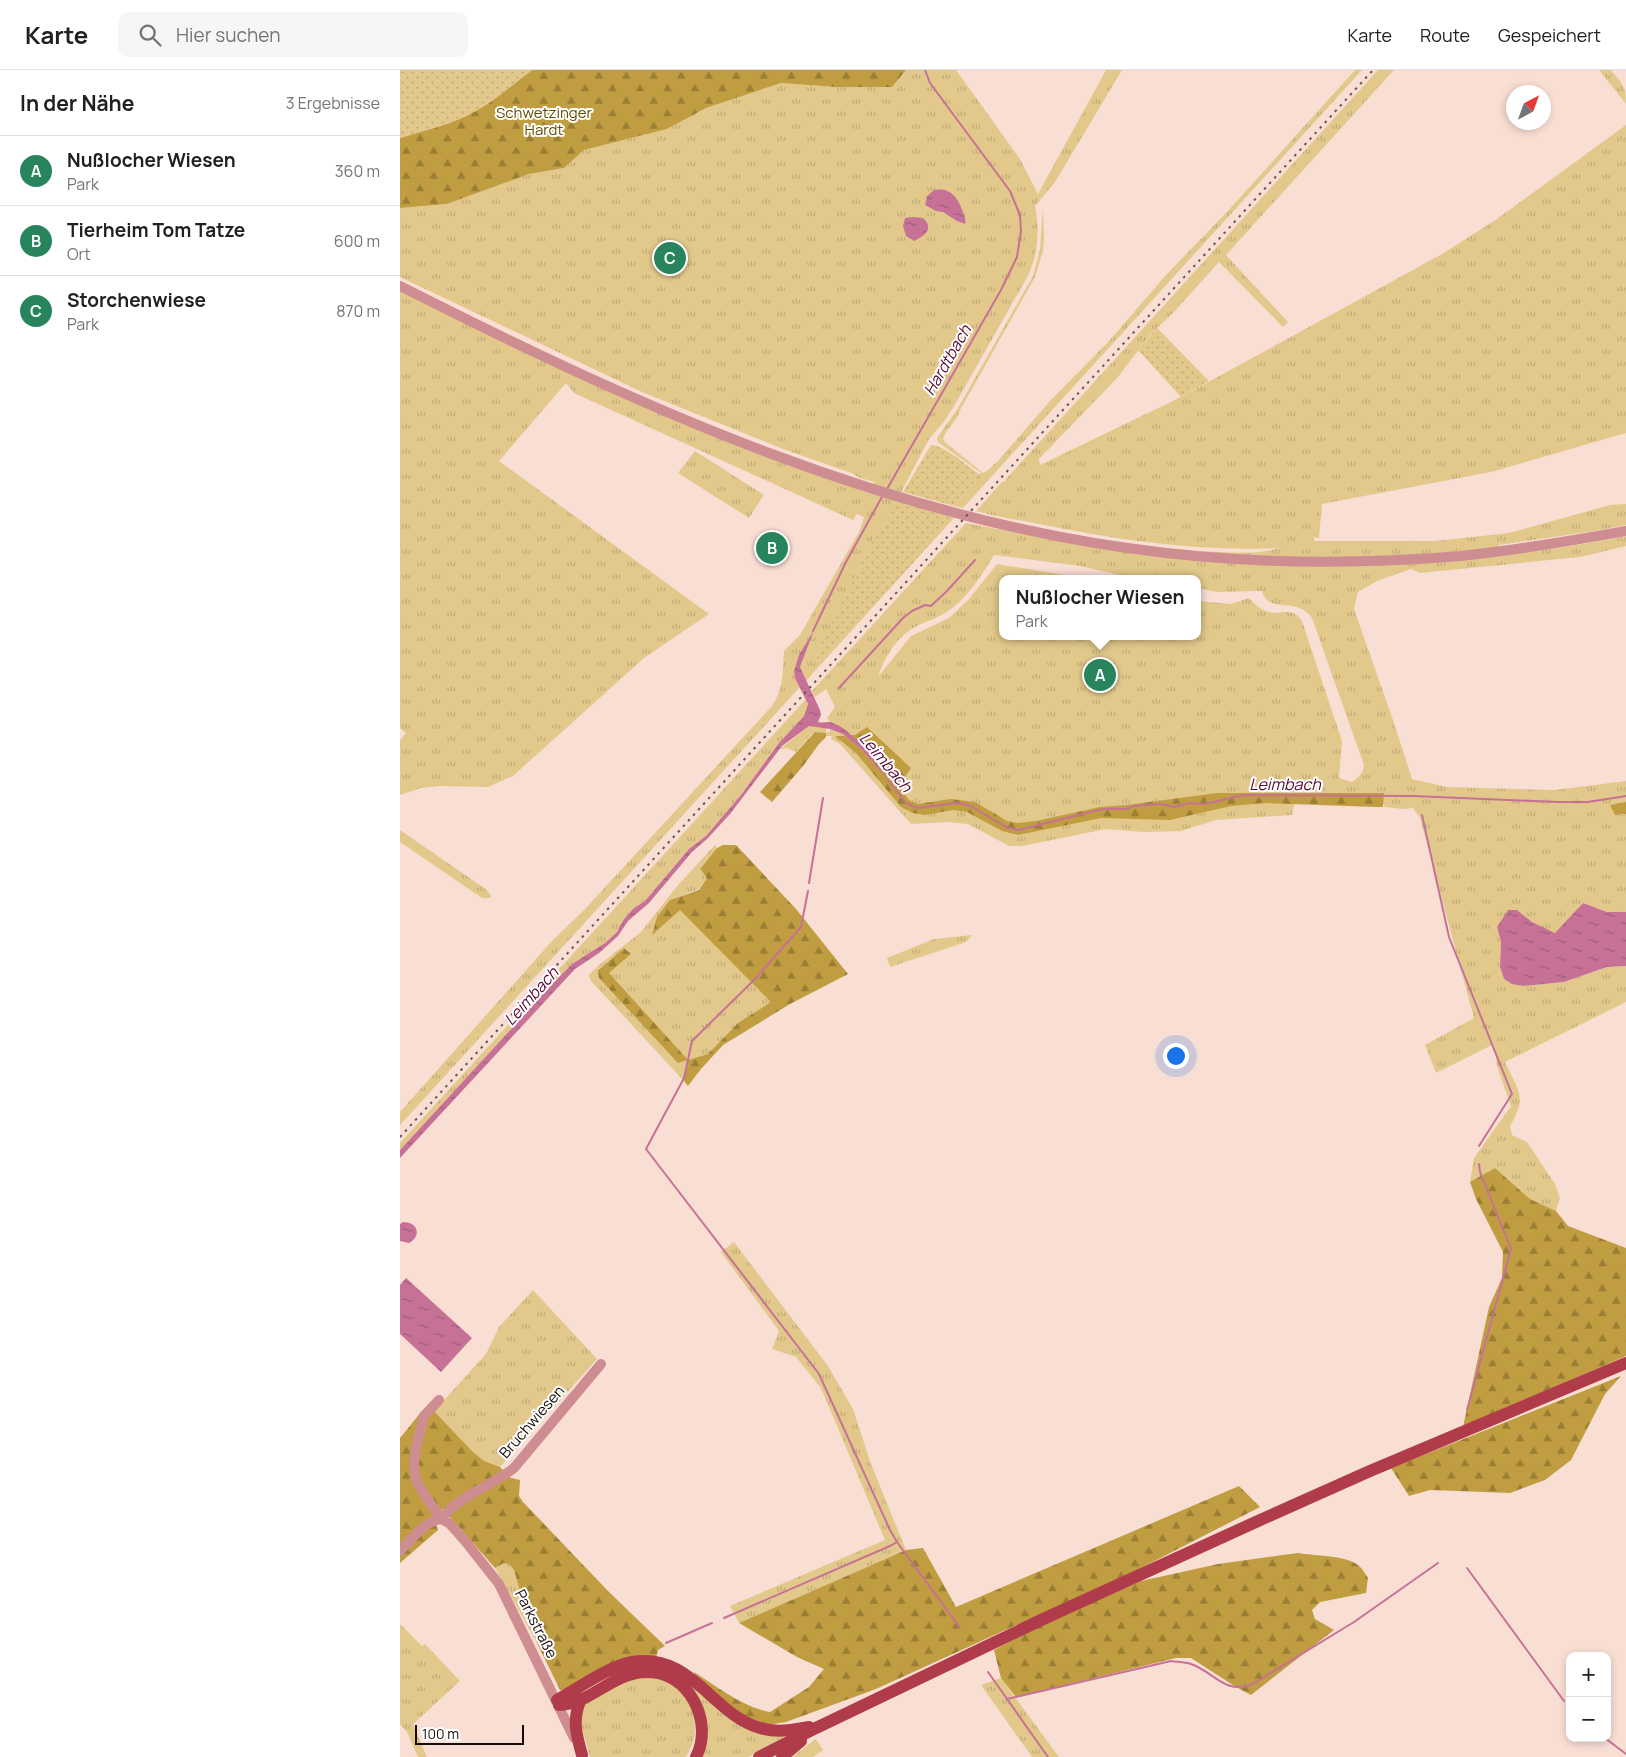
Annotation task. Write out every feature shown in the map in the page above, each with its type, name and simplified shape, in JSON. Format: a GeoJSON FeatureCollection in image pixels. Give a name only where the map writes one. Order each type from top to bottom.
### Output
{"type":"FeatureCollection","features":[{"type":"Feature","properties":{"kind":"main road"},"geometry":{"type":"LineString","coordinates":[[759,1757],[1041,1620],[1258,1520],[1626,1363]]}},
{"type":"Feature","properties":{"kind":"main road"},"geometry":{"type":"LineString","coordinates":[[558,1703],[618,1666],[631,1662],[661,1662],[689,1676],[742,1720],[752,1725],[772,1731],[820,1726]]}},
{"type":"Feature","properties":{"kind":"main road"},"geometry":{"type":"LineString","coordinates":[[558,1703],[567,1705],[582,1699],[616,1679],[637,1672],[658,1673],[677,1682],[693,1698],[699,1710],[702,1720],[702,1732],[696,1757]]}},
{"type":"Feature","properties":{"kind":"main road"},"geometry":{"type":"LineString","coordinates":[[582,1699],[577,1708],[575,1730],[583,1756]]}},
{"type":"Feature","properties":{"kind":"main road"},"geometry":{"type":"LineString","coordinates":[[782,1757],[820,1726]]}},
{"type":"Feature","properties":{"kind":"street"},"geometry":{"type":"LineString","coordinates":[[400,286],[647,403],[780,457],[863,486],[1001,524],[1055,536],[1165,553],[1302,561],[1386,560],[1461,556],[1547,545],[1626,531]]}},
{"type":"Feature","properties":{"kind":"street","name":"Bruchwiesen"},"geometry":{"type":"LineString","coordinates":[[400,1551],[428,1524],[441,1519],[461,1499],[496,1481],[514,1468],[601,1364]]}},
{"type":"Feature","properties":{"kind":"street"},"geometry":{"type":"LineString","coordinates":[[439,1400],[424,1416],[414,1464],[415,1477],[419,1486],[441,1519]]}},
{"type":"Feature","properties":{"kind":"street","name":"Parkstraße"},"geometry":{"type":"LineString","coordinates":[[441,1519],[449,1523],[499,1584],[583,1756]]}},
{"type":"Feature","properties":{"kind":"green space"},"geometry":{"type":"Polygon","coordinates":[[[400,70],[532,70],[475,112],[450,123],[400,138],[400,70]]]}},
{"type":"Feature","properties":{"kind":"green space","name":"Schwetzinger Hardt"},"geometry":{"type":"Polygon","coordinates":[[[532,70],[906,70],[892,87],[836,87],[781,83],[706,108],[667,129],[584,150],[564,168],[529,174],[447,204],[400,208],[400,138],[450,123],[475,112],[532,70]]]}},
{"type":"Feature","properties":{"kind":"green space"},"geometry":{"type":"Polygon","coordinates":[[[906,70],[956,70],[1020,159],[1038,194],[1106,70],[1122,70],[1055,182],[1035,206],[1037,241],[1029,274],[954,406],[929,439],[886,521],[878,530],[817,655],[816,658],[822,663],[806,681],[800,667],[812,633],[794,671],[800,687],[400,1125],[400,1112],[552,941],[585,909],[772,706],[781,686],[784,651],[800,635],[860,530],[864,517],[857,514],[853,520],[574,393],[566,383],[499,461],[709,614],[644,658],[513,776],[488,787],[439,786],[421,788],[400,795],[400,740],[406,733],[400,728],[400,291],[778,461],[871,494],[874,482],[783,449],[642,392],[400,277],[400,208],[447,204],[529,174],[564,168],[584,150],[667,129],[706,108],[781,83],[838,87],[892,87],[906,70]],[[934,190],[927,196],[929,206],[948,214],[964,224],[964,213],[934,190]]]}},
{"type":"Feature","properties":{"kind":"green space"},"geometry":{"type":"Polygon","coordinates":[[[1355,70],[1362,70],[963,508],[954,506],[981,473],[938,442],[937,438],[958,408],[1033,276],[1040,250],[1043,208],[1043,251],[1035,277],[957,418],[943,439],[983,473],[998,461],[1050,401],[1110,340],[1166,275],[1225,214],[1355,70]]]}},
{"type":"Feature","properties":{"kind":"green space"},"geometry":{"type":"Polygon","coordinates":[[[1378,70],[1394,70],[1226,255],[1288,322],[1283,327],[1219,262],[1173,313],[1150,335],[1118,377],[1039,459],[1040,465],[1181,397],[1442,254],[1497,219],[1626,125],[1626,433],[1491,472],[1322,504],[1319,538],[1314,537],[1314,541],[1435,541],[1509,533],[1610,505],[1626,504],[1626,525],[1499,545],[1497,548],[1381,556],[1302,558],[1186,551],[1104,540],[1078,535],[1200,551],[1250,553],[1278,548],[1218,548],[1158,544],[1069,530],[976,511],[1003,481],[1005,482],[1378,70]]]}},
{"type":"Feature","properties":{"kind":"green space"},"geometry":{"type":"Polygon","coordinates":[[[1599,70],[1611,70],[1623,85],[1626,104],[1599,70]]]}},
{"type":"Feature","properties":{"kind":"green space"},"geometry":{"type":"Polygon","coordinates":[[[1157,328],[1209,381],[1181,397],[1138,350],[1157,328]]]}},
{"type":"Feature","properties":{"kind":"green space"},"geometry":{"type":"Polygon","coordinates":[[[931,445],[949,452],[980,475],[954,506],[903,492],[931,445]]]}},
{"type":"Feature","properties":{"kind":"green space"},"geometry":{"type":"Polygon","coordinates":[[[695,451],[764,495],[749,518],[678,473],[695,451]]]}},
{"type":"Feature","properties":{"kind":"green space"},"geometry":{"type":"Polygon","coordinates":[[[896,501],[954,518],[822,663],[816,658],[821,645],[878,530],[886,521],[896,501]]]}},
{"type":"Feature","properties":{"kind":"green space"},"geometry":{"type":"Polygon","coordinates":[[[966,523],[1086,546],[1164,557],[1486,558],[1626,536],[1626,546],[1580,557],[1420,573],[1411,569],[1377,581],[1358,592],[1354,609],[1412,779],[1447,787],[1555,790],[1626,781],[1626,802],[1610,806],[1619,815],[1626,814],[1626,912],[1607,912],[1583,903],[1555,934],[1532,922],[1517,910],[1497,927],[1501,942],[1500,968],[1504,979],[1524,986],[1564,982],[1607,967],[1626,966],[1626,1002],[1505,1062],[1517,1087],[1520,1100],[1519,1107],[1510,1126],[1512,1135],[1527,1142],[1555,1184],[1560,1198],[1556,1211],[1530,1199],[1495,1168],[1470,1182],[1474,1158],[1511,1106],[1497,1066],[1494,1044],[1436,1073],[1425,1045],[1474,1018],[1420,818],[1413,808],[1384,807],[1384,804],[1295,802],[1292,815],[1216,820],[1181,831],[1143,832],[1106,829],[1022,846],[1009,846],[968,824],[947,822],[911,824],[840,744],[831,739],[832,736],[826,736],[826,733],[830,729],[833,730],[840,727],[830,722],[827,718],[835,707],[826,689],[815,697],[812,691],[966,523]],[[994,555],[975,584],[958,604],[941,615],[910,630],[899,639],[883,664],[878,677],[911,636],[949,618],[969,599],[997,564],[1064,575],[999,575],[999,640],[1201,640],[1201,601],[1231,604],[1249,598],[1266,611],[1274,613],[1291,612],[1302,621],[1342,741],[1339,778],[1352,782],[1360,775],[1364,765],[1312,618],[1307,612],[1270,602],[1265,598],[1262,591],[1217,592],[1201,589],[1201,575],[1119,575],[1080,566],[994,555]]]}},
{"type":"Feature","properties":{"kind":"green space"},"geometry":{"type":"Polygon","coordinates":[[[806,699],[808,706],[804,716],[779,743],[741,795],[706,836],[689,849],[645,901],[634,908],[624,919],[617,932],[605,943],[572,964],[560,976],[400,1150],[400,1143],[806,699]]]}},
{"type":"Feature","properties":{"kind":"green space"},"geometry":{"type":"Polygon","coordinates":[[[810,725],[826,728],[826,733],[812,734],[796,752],[787,748],[780,749],[810,725]]]}},
{"type":"Feature","properties":{"kind":"green space"},"geometry":{"type":"Polygon","coordinates":[[[867,727],[911,768],[899,786],[909,800],[918,804],[951,799],[975,802],[1007,821],[1017,823],[1036,821],[1100,807],[1217,793],[1384,793],[1383,807],[1265,803],[1231,806],[1170,820],[1101,818],[1018,835],[1002,831],[967,812],[953,810],[925,815],[913,813],[901,807],[856,753],[835,736],[845,736],[862,750],[885,776],[863,746],[850,735],[855,735],[867,727]]]}},
{"type":"Feature","properties":{"kind":"green space"},"geometry":{"type":"Polygon","coordinates":[[[815,732],[826,733],[826,737],[772,802],[760,792],[815,732]]]}},
{"type":"Feature","properties":{"kind":"green space"},"geometry":{"type":"Polygon","coordinates":[[[1626,802],[1626,814],[1615,815],[1610,805],[1626,802]]]}},
{"type":"Feature","properties":{"kind":"green space"},"geometry":{"type":"Polygon","coordinates":[[[400,830],[487,890],[491,896],[490,898],[482,898],[400,842],[400,830]]]}},
{"type":"Feature","properties":{"kind":"green space"},"geometry":{"type":"Polygon","coordinates":[[[715,845],[717,848],[700,869],[707,878],[699,889],[670,900],[657,930],[680,909],[772,1002],[738,1023],[708,1054],[688,1060],[684,1081],[591,981],[589,975],[641,932],[678,885],[715,845]],[[624,948],[598,969],[687,1060],[609,973],[631,954],[624,948]]]}},
{"type":"Feature","properties":{"kind":"green space"},"geometry":{"type":"Polygon","coordinates":[[[723,845],[736,845],[796,909],[848,974],[790,1004],[723,1045],[688,1086],[684,1081],[687,1060],[678,1063],[599,978],[598,970],[624,948],[631,954],[609,973],[688,1060],[708,1054],[738,1023],[771,1002],[680,910],[652,935],[657,917],[670,900],[699,890],[707,878],[700,869],[717,848],[723,845]]]}},
{"type":"Feature","properties":{"kind":"green space"},"geometry":{"type":"Polygon","coordinates":[[[972,935],[966,942],[890,967],[887,958],[934,939],[972,935]]]}},
{"type":"Feature","properties":{"kind":"green space"},"geometry":{"type":"Polygon","coordinates":[[[1495,1168],[1530,1199],[1556,1211],[1568,1226],[1626,1248],[1626,1356],[1463,1427],[1489,1307],[1502,1278],[1503,1252],[1476,1199],[1470,1182],[1495,1168]]]}},
{"type":"Feature","properties":{"kind":"green space"},"geometry":{"type":"Polygon","coordinates":[[[734,1242],[828,1366],[853,1409],[871,1464],[906,1550],[739,1623],[730,1606],[885,1540],[821,1388],[796,1357],[772,1349],[779,1331],[721,1252],[734,1242]]]}},
{"type":"Feature","properties":{"kind":"green space"},"geometry":{"type":"Polygon","coordinates":[[[533,1290],[597,1359],[500,1467],[484,1461],[472,1451],[434,1411],[486,1354],[499,1327],[533,1290]]]}},
{"type":"Feature","properties":{"kind":"green space"},"geometry":{"type":"Polygon","coordinates":[[[1621,1376],[1605,1394],[1571,1460],[1545,1480],[1510,1493],[1430,1490],[1409,1496],[1391,1468],[1621,1376]]]}},
{"type":"Feature","properties":{"kind":"green space"},"geometry":{"type":"Polygon","coordinates":[[[422,1411],[434,1411],[484,1461],[500,1467],[511,1478],[520,1480],[519,1496],[523,1502],[608,1591],[665,1646],[658,1650],[656,1658],[570,1689],[560,1690],[537,1643],[514,1570],[510,1565],[504,1563],[495,1568],[443,1509],[433,1515],[438,1530],[400,1563],[400,1438],[422,1411]]]}},
{"type":"Feature","properties":{"kind":"green space"},"geometry":{"type":"Polygon","coordinates":[[[1239,1486],[1260,1507],[1133,1572],[876,1689],[786,1722],[767,1725],[744,1715],[696,1679],[694,1672],[740,1701],[770,1712],[809,1687],[824,1669],[797,1657],[739,1623],[906,1550],[923,1548],[956,1607],[1239,1486]]]}},
{"type":"Feature","properties":{"kind":"green space"},"geometry":{"type":"Polygon","coordinates":[[[1298,1553],[1339,1558],[1354,1562],[1368,1578],[1366,1593],[1320,1602],[1312,1610],[1315,1619],[1334,1630],[1251,1695],[1191,1658],[1176,1658],[1016,1697],[1001,1678],[994,1650],[1039,1626],[1141,1581],[1218,1564],[1298,1553]]]}},
{"type":"Feature","properties":{"kind":"green space"},"geometry":{"type":"Polygon","coordinates":[[[504,1563],[510,1565],[514,1570],[537,1643],[495,1568],[504,1563]]]}},
{"type":"Feature","properties":{"kind":"green space"},"geometry":{"type":"Polygon","coordinates":[[[400,1624],[422,1646],[425,1644],[460,1681],[413,1724],[427,1757],[418,1757],[407,1732],[400,1724],[400,1624]]]}},
{"type":"Feature","properties":{"kind":"green space"},"geometry":{"type":"Polygon","coordinates":[[[639,1677],[654,1678],[667,1682],[674,1686],[686,1699],[693,1714],[695,1734],[686,1757],[590,1757],[579,1718],[587,1700],[639,1677]]]}},
{"type":"Feature","properties":{"kind":"green space"},"geometry":{"type":"Polygon","coordinates":[[[1001,1678],[1059,1757],[1032,1757],[981,1685],[1001,1678]]]}},
{"type":"Feature","properties":{"kind":"green space"},"geometry":{"type":"Polygon","coordinates":[[[683,1680],[742,1724],[794,1735],[748,1757],[700,1757],[704,1750],[683,1680]]]}},
{"type":"Feature","properties":{"kind":"green space"},"geometry":{"type":"Polygon","coordinates":[[[816,1739],[823,1750],[813,1757],[792,1757],[816,1739]]]}},
{"type":"Feature","properties":{"kind":"water"},"geometry":{"type":"Polygon","coordinates":[[[934,190],[945,190],[956,198],[965,218],[965,224],[925,205],[927,196],[934,190]]]}},
{"type":"Feature","properties":{"kind":"water"},"geometry":{"type":"Polygon","coordinates":[[[905,218],[923,218],[928,226],[927,232],[914,241],[906,236],[903,226],[905,218]]]}},
{"type":"Feature","properties":{"kind":"water"},"geometry":{"type":"Polygon","coordinates":[[[814,630],[800,667],[820,710],[821,715],[818,722],[830,722],[838,725],[855,738],[889,781],[862,750],[843,734],[830,729],[809,726],[782,746],[730,814],[692,852],[649,903],[628,921],[618,936],[599,953],[575,969],[400,1158],[400,1150],[560,976],[572,964],[605,943],[617,932],[624,919],[634,908],[645,901],[689,849],[706,836],[741,795],[779,743],[804,716],[808,704],[795,678],[794,671],[799,655],[814,630]]]}},
{"type":"Feature","properties":{"kind":"water"},"geometry":{"type":"Polygon","coordinates":[[[1583,903],[1607,912],[1626,912],[1626,966],[1607,967],[1564,982],[1524,986],[1512,984],[1504,979],[1500,967],[1501,942],[1497,927],[1508,910],[1517,910],[1532,922],[1555,933],[1583,903]]]}},
{"type":"Feature","properties":{"kind":"water"},"geometry":{"type":"Polygon","coordinates":[[[403,1222],[412,1224],[417,1233],[416,1237],[409,1243],[400,1241],[400,1224],[403,1222]]]}},
{"type":"Feature","properties":{"kind":"water"},"geometry":{"type":"Polygon","coordinates":[[[406,1278],[472,1338],[441,1372],[400,1334],[400,1285],[406,1278]]]}},
{"type":"Feature","properties":{"kind":"waterway","name":"Hardtbach"},"geometry":{"type":"LineString","coordinates":[[887,489],[1001,290],[1017,257],[1021,231],[1020,215],[1010,191],[930,83],[925,70]]}},
{"type":"Feature","properties":{"kind":"waterway","name":"Hardtbach"},"geometry":{"type":"LineString","coordinates":[[813,631],[846,562],[883,495]]}},
{"type":"Feature","properties":{"kind":"waterway","name":"Leimbach"},"geometry":{"type":"LineString","coordinates":[[839,688],[903,618],[925,605],[931,606],[975,560]]}},
{"type":"Feature","properties":{"kind":"waterway","name":"Leimbach"},"geometry":{"type":"LineString","coordinates":[[888,780],[906,803],[917,808],[956,803],[969,805],[1006,827],[1018,830],[1103,809],[1127,809],[1133,806],[1162,804],[1174,807],[1189,803],[1205,804],[1243,795],[1413,796],[1557,802],[1588,802],[1626,796]]}},
{"type":"Feature","properties":{"kind":"waterway"},"geometry":{"type":"LineString","coordinates":[[809,883],[823,798]]}},
{"type":"Feature","properties":{"kind":"waterway"},"geometry":{"type":"LineString","coordinates":[[1422,815],[1449,937],[1512,1094],[1479,1146]]}},
{"type":"Feature","properties":{"kind":"waterway"},"geometry":{"type":"LineString","coordinates":[[808,891],[801,927],[754,980],[692,1041],[684,1078],[646,1149],[819,1374],[890,1530],[960,1628]]}},
{"type":"Feature","properties":{"kind":"waterway"},"geometry":{"type":"LineString","coordinates":[[1467,1410],[1511,1249],[1480,1172],[1479,1164]]}},
{"type":"Feature","properties":{"kind":"waterway"},"geometry":{"type":"LineString","coordinates":[[724,1618],[897,1542]]}},
{"type":"Feature","properties":{"kind":"waterway"},"geometry":{"type":"LineString","coordinates":[[1007,1699],[1171,1661],[1191,1664],[1233,1687],[1251,1685],[1354,1622],[1438,1563]]}},
{"type":"Feature","properties":{"kind":"waterway"},"geometry":{"type":"LineString","coordinates":[[1467,1568],[1564,1701]]}},
{"type":"Feature","properties":{"kind":"waterway"},"geometry":{"type":"LineString","coordinates":[[666,1643],[712,1623]]}},
{"type":"Feature","properties":{"kind":"waterway"},"geometry":{"type":"LineString","coordinates":[[988,1672],[1048,1757]]}},
{"type":"Feature","properties":{"kind":"waterway"},"geometry":{"type":"LineString","coordinates":[[1610,1742],[1626,1754]]}},
{"type":"Feature","properties":{"kind":"railway"},"geometry":{"type":"LineString","coordinates":[[400,1137],[1373,70]]}},
{"type":"Feature","properties":{"kind":"place","name":"Storchenwiese"},"geometry":{"type":"Point","coordinates":[670,258]}},
{"type":"Feature","properties":{"kind":"place","name":"Tierheim Tom Tatze"},"geometry":{"type":"Point","coordinates":[772,548]}},
{"type":"Feature","properties":{"kind":"place","name":"Nußlocher Wiesen"},"geometry":{"type":"Point","coordinates":[1100,675]}}]}
